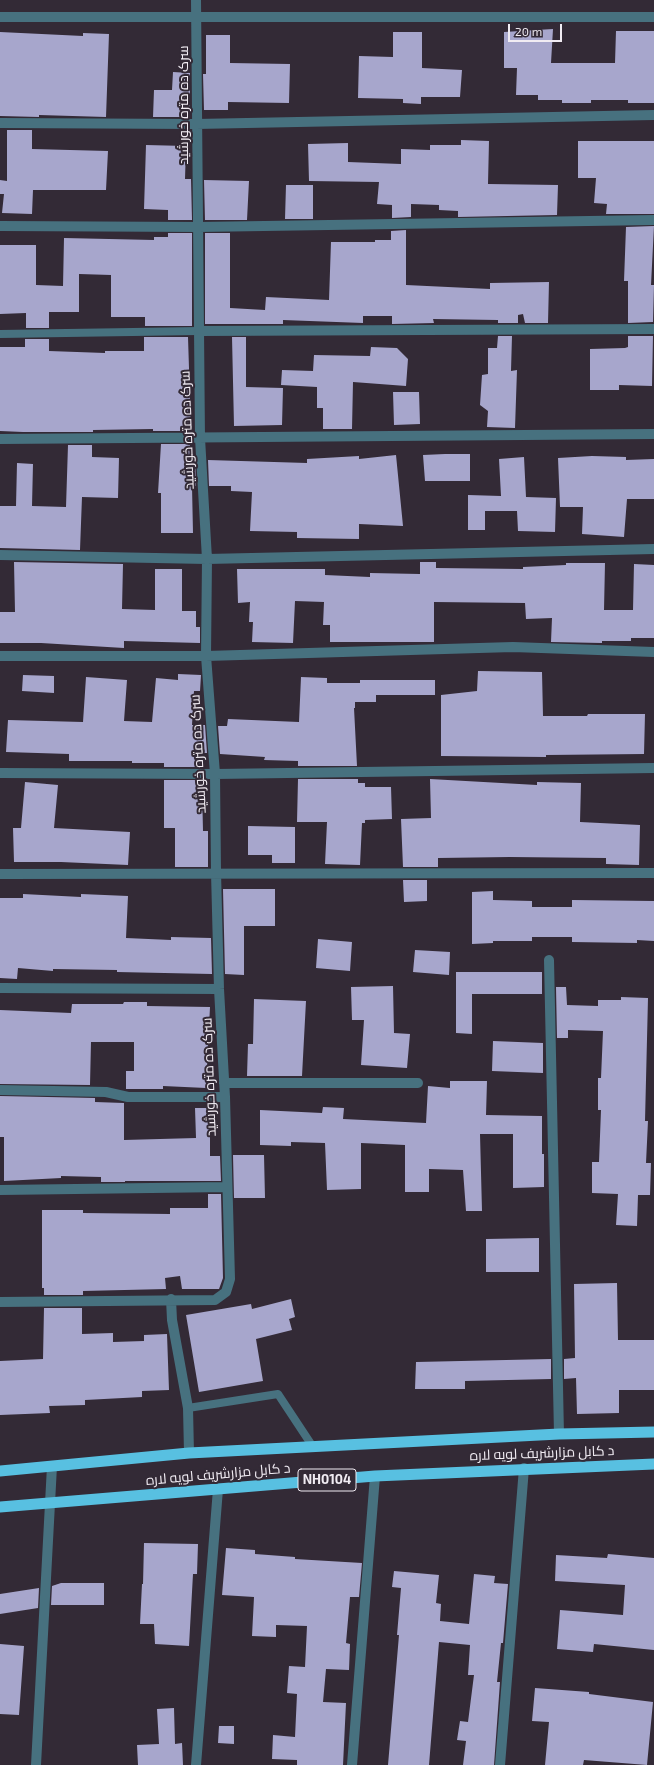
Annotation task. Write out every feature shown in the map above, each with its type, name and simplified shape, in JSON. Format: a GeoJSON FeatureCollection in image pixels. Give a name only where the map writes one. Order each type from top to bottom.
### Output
{"type":"FeatureCollection","features":[{"type":"Feature","properties":{"kind":"highway","name":"د کابل مزارشریف لویه لاره"},"geometry":{"type":"LineString","coordinates":[[0,1471],[189,1453],[559,1434],[654,1432]]}},
{"type":"Feature","properties":{"kind":"highway","name":"د کابل مزارشریف لویه لاره"},"geometry":{"type":"LineString","coordinates":[[0,1506],[375,1476],[524,1468],[654,1464]]}},
{"type":"Feature","properties":{"kind":"street","name":"سرک ده متره خورشید"},"geometry":{"type":"LineString","coordinates":[[0,1302],[171,1299],[215,1300],[226,1292],[230,1279],[225,1097],[219,988],[215,774],[206,656],[207,559],[200,438],[196,0]]}},
{"type":"Feature","properties":{"kind":"street"},"geometry":{"type":"LineString","coordinates":[[0,17],[654,17]]}},
{"type":"Feature","properties":{"kind":"street"},"geometry":{"type":"LineString","coordinates":[[0,123],[196,124],[654,115]]}},
{"type":"Feature","properties":{"kind":"street"},"geometry":{"type":"LineString","coordinates":[[0,226],[198,227],[654,220]]}},
{"type":"Feature","properties":{"kind":"street"},"geometry":{"type":"LineString","coordinates":[[198,331],[654,329]]}},
{"type":"Feature","properties":{"kind":"street"},"geometry":{"type":"LineString","coordinates":[[0,439],[654,434]]}},
{"type":"Feature","properties":{"kind":"street"},"geometry":{"type":"LineString","coordinates":[[0,555],[207,559],[654,549]]}},
{"type":"Feature","properties":{"kind":"street"},"geometry":{"type":"LineString","coordinates":[[0,656],[206,656],[513,647],[654,652]]}},
{"type":"Feature","properties":{"kind":"street"},"geometry":{"type":"LineString","coordinates":[[0,773],[215,774],[654,768]]}},
{"type":"Feature","properties":{"kind":"street"},"geometry":{"type":"LineString","coordinates":[[0,874],[216,872],[654,873]]}},
{"type":"Feature","properties":{"kind":"street"},"geometry":{"type":"LineString","coordinates":[[549,960],[559,1434]]}},
{"type":"Feature","properties":{"kind":"street"},"geometry":{"type":"LineString","coordinates":[[0,988],[219,988]]}},
{"type":"Feature","properties":{"kind":"street"},"geometry":{"type":"LineString","coordinates":[[224,1083],[418,1083]]}},
{"type":"Feature","properties":{"kind":"street"},"geometry":{"type":"LineString","coordinates":[[0,1090],[106,1092],[128,1097],[225,1097]]}},
{"type":"Feature","properties":{"kind":"street"},"geometry":{"type":"LineString","coordinates":[[0,1190],[227,1187]]}},
{"type":"Feature","properties":{"kind":"street"},"geometry":{"type":"LineString","coordinates":[[171,1299],[172,1320],[188,1408],[189,1453]]}},
{"type":"Feature","properties":{"kind":"street"},"geometry":{"type":"LineString","coordinates":[[36,1765],[52,1466]]}},
{"type":"Feature","properties":{"kind":"street"},"geometry":{"type":"LineString","coordinates":[[500,1765],[524,1468]]}},
{"type":"Feature","properties":{"kind":"street"},"geometry":{"type":"LineString","coordinates":[[352,1765],[375,1476]]}},
{"type":"Feature","properties":{"kind":"street"},"geometry":{"type":"LineString","coordinates":[[196,1765],[218,1489]]}},
{"type":"Feature","properties":{"kind":"lane"},"geometry":{"type":"LineString","coordinates":[[0,334],[198,331]]}},
{"type":"Feature","properties":{"kind":"lane"},"geometry":{"type":"LineString","coordinates":[[188,1408],[278,1394],[313,1447]]}},
{"type":"Feature","properties":{"kind":"building"},"geometry":{"type":"Polygon","coordinates":[[[553,29],[551,63],[615,63],[616,31],[654,31],[654,103],[628,103],[628,100],[591,100],[591,103],[562,103],[562,100],[538,100],[538,95],[516,95],[517,68],[504,68],[504,32],[553,29]]]}},
{"type":"Feature","properties":{"kind":"building"},"geometry":{"type":"Polygon","coordinates":[[[0,32],[83,36],[83,33],[109,34],[106,117],[39,115],[39,117],[0,116],[0,32]]]}},
{"type":"Feature","properties":{"kind":"building"},"geometry":{"type":"Polygon","coordinates":[[[393,32],[422,32],[422,68],[462,70],[460,97],[421,97],[421,104],[403,103],[403,99],[358,98],[359,56],[393,57],[393,32]]]}},
{"type":"Feature","properties":{"kind":"building"},"geometry":{"type":"Polygon","coordinates":[[[206,35],[230,35],[230,63],[290,64],[289,103],[228,102],[228,110],[204,110],[203,74],[206,74],[206,35]]]}},
{"type":"Feature","properties":{"kind":"building"},"geometry":{"type":"Polygon","coordinates":[[[173,72],[190,73],[190,110],[184,110],[184,117],[153,117],[154,90],[172,90],[173,72]]]}},
{"type":"Feature","properties":{"kind":"building"},"geometry":{"type":"Polygon","coordinates":[[[7,130],[32,130],[32,149],[108,151],[106,190],[33,190],[32,214],[2,213],[4,194],[0,194],[0,180],[7,181],[7,130]]]}},
{"type":"Feature","properties":{"kind":"building"},"geometry":{"type":"Polygon","coordinates":[[[461,140],[489,141],[488,184],[558,185],[557,215],[458,217],[458,211],[439,210],[439,205],[411,204],[411,217],[392,218],[392,205],[377,204],[379,182],[309,181],[308,144],[348,143],[348,162],[401,164],[401,149],[430,150],[430,145],[461,145],[461,140]]]}},
{"type":"Feature","properties":{"kind":"building"},"geometry":{"type":"Polygon","coordinates":[[[578,141],[654,141],[654,214],[606,214],[607,204],[594,203],[596,178],[578,178],[578,141]]]}},
{"type":"Feature","properties":{"kind":"building"},"geometry":{"type":"Polygon","coordinates":[[[146,145],[186,146],[185,179],[191,179],[192,220],[168,220],[168,210],[144,209],[146,145]]]}},
{"type":"Feature","properties":{"kind":"building"},"geometry":{"type":"Polygon","coordinates":[[[204,180],[249,181],[247,220],[205,220],[204,180]]]}},
{"type":"Feature","properties":{"kind":"building"},"geometry":{"type":"Polygon","coordinates":[[[286,185],[313,185],[313,219],[285,219],[286,185]]]}},
{"type":"Feature","properties":{"kind":"building"},"geometry":{"type":"Polygon","coordinates":[[[654,226],[651,285],[654,285],[653,322],[628,323],[628,281],[624,281],[626,227],[654,226]]]}},
{"type":"Feature","properties":{"kind":"building"},"geometry":{"type":"Polygon","coordinates":[[[406,230],[406,285],[490,289],[490,283],[549,282],[548,323],[525,323],[523,314],[518,315],[518,323],[498,323],[498,320],[433,319],[434,323],[392,324],[392,316],[363,316],[363,323],[283,320],[283,324],[205,324],[205,233],[230,233],[230,308],[265,310],[266,297],[329,300],[331,242],[375,242],[375,240],[391,240],[391,231],[406,230]]]}},
{"type":"Feature","properties":{"kind":"building"},"geometry":{"type":"Polygon","coordinates":[[[168,233],[192,233],[192,326],[145,326],[145,317],[111,317],[111,275],[79,274],[79,312],[49,312],[49,328],[26,328],[26,313],[0,314],[0,245],[36,245],[36,285],[63,286],[64,238],[154,240],[154,237],[168,237],[168,233]]]}},
{"type":"Feature","properties":{"kind":"building"},"geometry":{"type":"Polygon","coordinates":[[[498,336],[512,336],[511,371],[517,370],[515,428],[487,427],[488,411],[480,405],[482,375],[488,374],[488,348],[497,348],[498,336]]]}},
{"type":"Feature","properties":{"kind":"building"},"geometry":{"type":"Polygon","coordinates":[[[628,336],[653,336],[652,386],[619,385],[619,390],[590,390],[590,349],[628,347],[628,336]]]}},
{"type":"Feature","properties":{"kind":"building"},"geometry":{"type":"Polygon","coordinates":[[[144,337],[188,337],[191,431],[153,431],[153,429],[93,430],[93,432],[0,431],[0,347],[25,347],[25,339],[49,339],[49,351],[105,353],[105,351],[144,351],[144,337]]]}},
{"type":"Feature","properties":{"kind":"building"},"geometry":{"type":"Polygon","coordinates":[[[232,337],[246,337],[246,387],[283,388],[282,425],[234,426],[232,337]]]}},
{"type":"Feature","properties":{"kind":"building"},"geometry":{"type":"Polygon","coordinates":[[[371,347],[397,348],[408,359],[406,386],[353,382],[352,429],[323,429],[323,408],[317,408],[317,387],[281,385],[282,370],[313,371],[314,355],[370,356],[371,347]]]}},
{"type":"Feature","properties":{"kind":"building"},"geometry":{"type":"Polygon","coordinates":[[[393,392],[419,392],[420,424],[394,425],[393,392]]]}},
{"type":"Feature","properties":{"kind":"building"},"geometry":{"type":"Polygon","coordinates":[[[161,444],[190,444],[190,458],[195,460],[196,486],[192,486],[193,533],[161,533],[161,493],[158,493],[161,444]]]}},
{"type":"Feature","properties":{"kind":"building"},"geometry":{"type":"Polygon","coordinates":[[[68,445],[92,445],[92,457],[119,458],[118,498],[82,497],[80,550],[0,548],[0,506],[16,506],[17,463],[33,464],[32,506],[66,507],[68,445]]]}},
{"type":"Feature","properties":{"kind":"building"},"geometry":{"type":"Polygon","coordinates":[[[470,454],[470,481],[425,481],[423,455],[470,454]]]}},
{"type":"Feature","properties":{"kind":"building"},"geometry":{"type":"Polygon","coordinates":[[[396,455],[403,526],[359,524],[359,539],[297,538],[297,532],[250,531],[252,492],[231,491],[231,486],[209,486],[208,460],[307,463],[307,459],[359,456],[359,459],[396,455]]]}},
{"type":"Feature","properties":{"kind":"building"},"geometry":{"type":"Polygon","coordinates":[[[592,456],[626,457],[626,460],[654,459],[654,499],[627,499],[624,537],[582,534],[583,507],[560,507],[558,458],[592,456]]]}},
{"type":"Feature","properties":{"kind":"building"},"geometry":{"type":"Polygon","coordinates":[[[524,457],[526,497],[556,498],[555,532],[518,531],[517,511],[485,511],[485,530],[468,530],[468,495],[501,496],[499,459],[524,457]]]}},
{"type":"Feature","properties":{"kind":"building"},"geometry":{"type":"Polygon","coordinates":[[[14,562],[123,564],[122,609],[155,610],[155,569],[182,569],[182,611],[196,611],[196,627],[200,627],[200,643],[124,641],[124,648],[41,643],[0,643],[0,612],[15,612],[14,562]]]}},
{"type":"Feature","properties":{"kind":"building"},"geometry":{"type":"Polygon","coordinates":[[[420,562],[436,562],[436,568],[523,569],[523,567],[566,565],[566,563],[605,563],[604,610],[633,610],[634,564],[654,565],[654,638],[631,638],[631,641],[602,641],[602,643],[551,642],[552,618],[526,619],[525,603],[434,602],[434,642],[330,642],[330,625],[323,625],[324,602],[295,601],[293,643],[252,642],[253,622],[249,622],[250,602],[238,603],[237,569],[325,569],[325,575],[370,577],[370,573],[420,574],[420,562]]]}},
{"type":"Feature","properties":{"kind":"building"},"geometry":{"type":"Polygon","coordinates":[[[478,671],[542,672],[543,716],[645,714],[644,754],[546,755],[546,757],[441,756],[441,695],[477,691],[478,671]]]}},
{"type":"Feature","properties":{"kind":"building"},"geometry":{"type":"Polygon","coordinates":[[[178,674],[201,675],[200,691],[194,691],[192,725],[205,725],[207,753],[200,753],[199,767],[164,767],[164,763],[132,763],[132,761],[69,761],[69,754],[6,752],[8,720],[83,722],[86,677],[127,680],[124,721],[152,722],[156,678],[178,680],[178,674]]]}},
{"type":"Feature","properties":{"kind":"building"},"geometry":{"type":"Polygon","coordinates":[[[23,675],[54,676],[54,693],[22,691],[23,675]]]}},
{"type":"Feature","properties":{"kind":"building"},"geometry":{"type":"Polygon","coordinates":[[[301,677],[327,678],[327,683],[360,683],[360,680],[435,680],[435,695],[376,695],[376,702],[355,702],[357,766],[298,766],[298,761],[264,760],[265,757],[220,754],[218,726],[227,726],[228,719],[299,722],[301,677]]]}},
{"type":"Feature","properties":{"kind":"building"},"geometry":{"type":"Polygon","coordinates":[[[298,779],[358,779],[358,783],[365,783],[365,787],[391,787],[392,819],[365,820],[365,823],[362,823],[360,865],[325,864],[327,822],[297,822],[298,779]]]}},
{"type":"Feature","properties":{"kind":"building"},"geometry":{"type":"Polygon","coordinates":[[[430,779],[537,785],[537,782],[581,783],[580,822],[640,825],[639,865],[606,864],[606,858],[510,857],[438,858],[438,867],[403,867],[401,819],[431,818],[430,779]]]}},
{"type":"Feature","properties":{"kind":"building"},"geometry":{"type":"Polygon","coordinates":[[[164,780],[199,780],[199,788],[202,788],[203,831],[208,831],[208,867],[175,867],[175,828],[164,828],[164,780]]]}},
{"type":"Feature","properties":{"kind":"building"},"geometry":{"type":"Polygon","coordinates":[[[25,782],[58,785],[54,828],[130,832],[128,865],[61,862],[14,862],[13,828],[21,828],[25,782]]]}},
{"type":"Feature","properties":{"kind":"building"},"geometry":{"type":"Polygon","coordinates":[[[248,826],[295,827],[295,863],[272,863],[272,855],[248,855],[248,826]]]}},
{"type":"Feature","properties":{"kind":"building"},"geometry":{"type":"Polygon","coordinates":[[[403,880],[427,880],[427,901],[404,902],[403,880]]]}},
{"type":"Feature","properties":{"kind":"building"},"geometry":{"type":"Polygon","coordinates":[[[223,889],[275,889],[275,926],[244,926],[244,975],[225,974],[223,889]]]}},
{"type":"Feature","properties":{"kind":"building"},"geometry":{"type":"Polygon","coordinates":[[[493,891],[493,900],[532,901],[532,907],[572,907],[572,900],[654,901],[654,941],[637,940],[637,943],[572,942],[572,937],[532,937],[532,941],[493,941],[493,943],[472,944],[472,892],[493,891]]]}},
{"type":"Feature","properties":{"kind":"building"},"geometry":{"type":"Polygon","coordinates":[[[23,894],[81,897],[81,894],[128,896],[126,938],[171,940],[171,937],[211,938],[212,974],[117,972],[117,970],[53,969],[53,971],[18,968],[17,979],[0,978],[0,898],[23,898],[23,894]]]}},
{"type":"Feature","properties":{"kind":"building"},"geometry":{"type":"Polygon","coordinates":[[[318,939],[352,942],[350,971],[316,968],[318,939]]]}},
{"type":"Feature","properties":{"kind":"building"},"geometry":{"type":"Polygon","coordinates":[[[415,950],[450,952],[449,975],[413,972],[415,950]]]}},
{"type":"Feature","properties":{"kind":"building"},"geometry":{"type":"Polygon","coordinates":[[[456,972],[542,972],[542,994],[472,994],[472,1034],[456,1033],[456,972]]]}},
{"type":"Feature","properties":{"kind":"building"},"geometry":{"type":"Polygon","coordinates":[[[393,986],[394,1033],[410,1034],[407,1068],[361,1065],[364,1020],[352,1020],[351,987],[393,986]]]}},
{"type":"Feature","properties":{"kind":"building"},"geometry":{"type":"Polygon","coordinates":[[[556,987],[566,987],[567,1005],[598,1006],[598,1000],[621,1000],[621,997],[648,998],[645,1121],[648,1121],[646,1163],[651,1163],[650,1195],[638,1195],[637,1226],[616,1225],[618,1194],[592,1193],[592,1162],[599,1162],[601,1110],[598,1110],[598,1078],[601,1078],[603,1031],[568,1030],[568,1038],[557,1038],[556,987]]]}},
{"type":"Feature","properties":{"kind":"building"},"geometry":{"type":"Polygon","coordinates":[[[254,999],[306,1001],[302,1076],[247,1076],[248,1044],[253,1044],[254,999]]]}},
{"type":"Feature","properties":{"kind":"building"},"geometry":{"type":"Polygon","coordinates":[[[124,1002],[147,1002],[147,1006],[210,1007],[206,1088],[163,1086],[163,1089],[126,1089],[126,1071],[134,1071],[134,1042],[91,1042],[90,1085],[0,1084],[0,1010],[71,1013],[72,1004],[123,1004],[124,1002]]]}},
{"type":"Feature","properties":{"kind":"building"},"geometry":{"type":"Polygon","coordinates":[[[493,1041],[543,1043],[543,1073],[492,1071],[493,1041]]]}},
{"type":"Feature","properties":{"kind":"building"},"geometry":{"type":"Polygon","coordinates":[[[450,1081],[487,1081],[486,1115],[542,1116],[544,1187],[513,1188],[513,1134],[480,1134],[482,1211],[466,1211],[463,1170],[429,1169],[429,1192],[405,1192],[405,1145],[361,1143],[361,1189],[327,1190],[325,1143],[291,1142],[291,1146],[260,1145],[260,1110],[322,1113],[323,1107],[344,1108],[343,1119],[426,1123],[428,1086],[450,1088],[450,1081]]]}},
{"type":"Feature","properties":{"kind":"building"},"geometry":{"type":"Polygon","coordinates":[[[0,1096],[95,1098],[95,1102],[124,1103],[124,1140],[196,1138],[195,1108],[210,1108],[210,1156],[220,1156],[221,1181],[101,1182],[101,1177],[61,1176],[61,1178],[4,1181],[4,1137],[0,1137],[0,1096]]]}},
{"type":"Feature","properties":{"kind":"building"},"geometry":{"type":"Polygon","coordinates":[[[233,1155],[264,1155],[265,1198],[234,1198],[233,1155]]]}},
{"type":"Feature","properties":{"kind":"building"},"geometry":{"type":"Polygon","coordinates":[[[208,1194],[221,1194],[223,1278],[219,1289],[182,1289],[180,1276],[165,1278],[166,1289],[83,1291],[83,1295],[44,1295],[44,1288],[42,1288],[42,1210],[83,1210],[83,1213],[170,1214],[170,1208],[208,1208],[208,1194]]]}},
{"type":"Feature","properties":{"kind":"building"},"geometry":{"type":"Polygon","coordinates":[[[539,1238],[539,1272],[486,1272],[486,1239],[539,1238]]]}},
{"type":"Feature","properties":{"kind":"building"},"geometry":{"type":"Polygon","coordinates":[[[617,1283],[618,1340],[654,1340],[654,1390],[619,1390],[619,1413],[577,1414],[576,1378],[564,1379],[564,1359],[575,1358],[574,1284],[617,1283]]]}},
{"type":"Feature","properties":{"kind":"building"},"geometry":{"type":"Polygon","coordinates":[[[291,1299],[295,1317],[289,1319],[292,1330],[256,1339],[263,1381],[199,1392],[186,1315],[251,1304],[252,1309],[291,1299]]]}},
{"type":"Feature","properties":{"kind":"building"},"geometry":{"type":"Polygon","coordinates":[[[44,1308],[82,1308],[82,1334],[113,1333],[113,1342],[144,1341],[144,1335],[167,1334],[169,1390],[142,1391],[142,1397],[85,1400],[85,1405],[49,1406],[50,1413],[0,1415],[0,1361],[43,1359],[44,1308]]]}},
{"type":"Feature","properties":{"kind":"building"},"geometry":{"type":"Polygon","coordinates":[[[551,1359],[551,1379],[465,1381],[465,1389],[415,1389],[416,1362],[551,1359]]]}},
{"type":"Feature","properties":{"kind":"building"},"geometry":{"type":"Polygon","coordinates":[[[144,1543],[198,1544],[197,1574],[193,1574],[189,1646],[155,1644],[154,1624],[140,1624],[144,1543]]]}},
{"type":"Feature","properties":{"kind":"building"},"geometry":{"type":"Polygon","coordinates":[[[226,1548],[255,1550],[255,1554],[295,1557],[295,1559],[362,1563],[359,1597],[350,1597],[346,1643],[350,1644],[349,1670],[326,1669],[323,1702],[346,1703],[343,1765],[297,1765],[297,1760],[272,1759],[273,1735],[295,1737],[297,1694],[287,1693],[289,1666],[305,1667],[307,1626],[276,1625],[276,1637],[252,1636],[254,1597],[222,1595],[226,1548]]]}},
{"type":"Feature","properties":{"kind":"building"},"geometry":{"type":"Polygon","coordinates":[[[608,1554],[654,1558],[654,1650],[594,1644],[593,1652],[557,1649],[560,1610],[623,1615],[625,1585],[555,1581],[556,1555],[607,1558],[608,1554]]]}},
{"type":"Feature","properties":{"kind":"building"},"geometry":{"type":"Polygon","coordinates":[[[394,1571],[439,1575],[436,1603],[441,1604],[440,1621],[469,1624],[474,1574],[495,1576],[494,1583],[508,1584],[503,1643],[501,1643],[497,1682],[500,1682],[494,1765],[463,1765],[466,1741],[457,1740],[460,1721],[468,1722],[474,1675],[468,1675],[470,1645],[439,1642],[429,1765],[388,1765],[399,1635],[397,1635],[401,1588],[392,1587],[394,1571]]]}},
{"type":"Feature","properties":{"kind":"building"},"geometry":{"type":"Polygon","coordinates":[[[61,1583],[104,1583],[104,1605],[51,1605],[52,1586],[61,1583]]]}},
{"type":"Feature","properties":{"kind":"building"},"geometry":{"type":"Polygon","coordinates":[[[39,1588],[38,1608],[0,1614],[0,1594],[39,1588]]]}},
{"type":"Feature","properties":{"kind":"building"},"geometry":{"type":"Polygon","coordinates":[[[0,1644],[24,1646],[19,1715],[0,1714],[0,1644]]]}},
{"type":"Feature","properties":{"kind":"building"},"geometry":{"type":"Polygon","coordinates":[[[535,1688],[589,1692],[589,1694],[653,1702],[647,1765],[584,1760],[583,1765],[545,1765],[549,1722],[532,1721],[535,1688]]]}},
{"type":"Feature","properties":{"kind":"building"},"geometry":{"type":"Polygon","coordinates":[[[174,1708],[175,1744],[182,1743],[183,1765],[138,1765],[137,1745],[159,1744],[157,1709],[174,1708]]]}},
{"type":"Feature","properties":{"kind":"building"},"geometry":{"type":"Polygon","coordinates":[[[219,1726],[234,1726],[234,1744],[218,1743],[219,1726]]]}}]}
